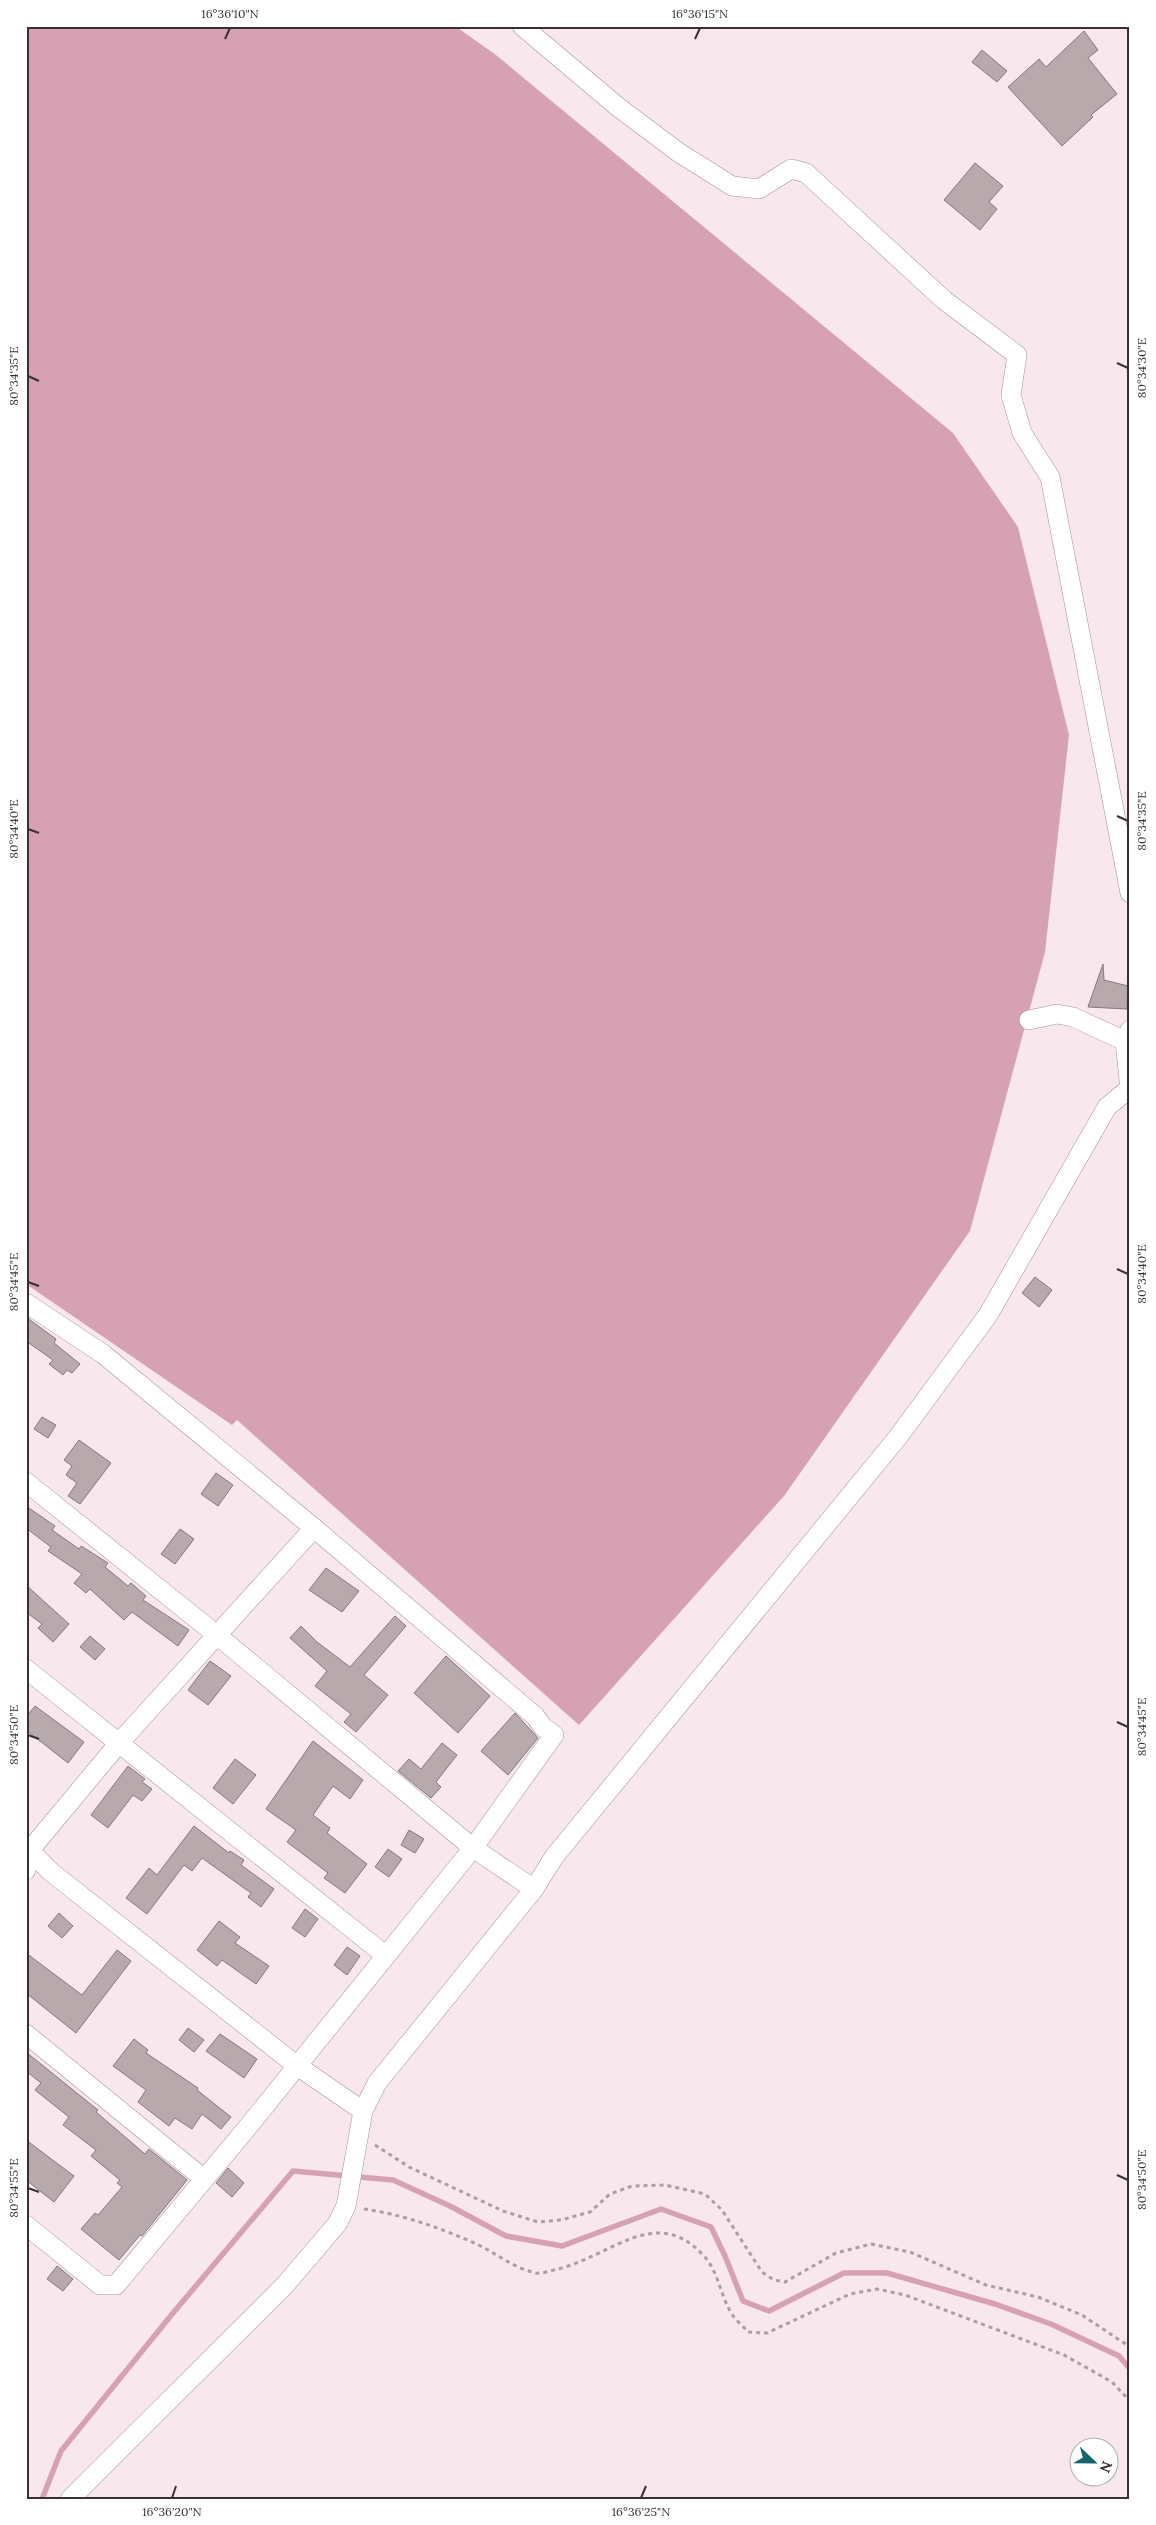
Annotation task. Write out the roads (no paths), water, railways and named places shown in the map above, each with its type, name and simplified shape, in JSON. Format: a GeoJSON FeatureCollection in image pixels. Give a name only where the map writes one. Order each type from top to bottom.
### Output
{"type":"FeatureCollection","features":[{"type":"Feature","properties":{"kind":"street"},"geometry":{"type":"LineString","coordinates":[[522,26],[618,107],[678,152],[732,186],[759,189],[791,168],[806,173],[944,300],[1017,355],[1011,395],[1022,433],[1050,477],[1130,894]]}},
{"type":"Feature","properties":{"kind":"street"},"geometry":{"type":"LineString","coordinates":[[70,2499],[286,2284],[337,2224],[346,2206],[363,2111],[377,2083],[534,1889],[554,1857],[898,1437],[988,1314],[1107,1106],[1130,1089],[1128,1036],[1073,1017],[1058,1014],[1029,1020]]}},
{"type":"Feature","properties":{"kind":"street"},"geometry":{"type":"LineString","coordinates":[[26,1303],[103,1354],[314,1528],[535,1716],[554,1735],[473,1848],[247,2128],[116,2285],[100,2285],[26,2225]]}},
{"type":"Feature","properties":{"kind":"street"},"geometry":{"type":"LineString","coordinates":[[26,1482],[218,1636],[473,1848],[534,1889]]}},
{"type":"Feature","properties":{"kind":"street"},"geometry":{"type":"LineString","coordinates":[[26,1870],[28,1848],[119,1743],[314,1528]]}},
{"type":"Feature","properties":{"kind":"street"},"geometry":{"type":"LineString","coordinates":[[26,1669],[385,1955]]}},
{"type":"Feature","properties":{"kind":"street"},"geometry":{"type":"LineString","coordinates":[[28,1848],[51,1872],[296,2065],[363,2111]]}},
{"type":"Feature","properties":{"kind":"street"},"geometry":{"type":"LineString","coordinates":[[26,2034],[204,2179]]}},
{"type":"Feature","properties":{"kind":"waterway"},"geometry":{"type":"LineString","coordinates":[[42,2499],[61,2451],[173,2313],[293,2171],[393,2180],[450,2206],[506,2236],[562,2246],[661,2209],[711,2227],[743,2301],[769,2311],[844,2273],[887,2273],[995,2304],[1051,2324],[1119,2356],[1130,2369]]}}]}
